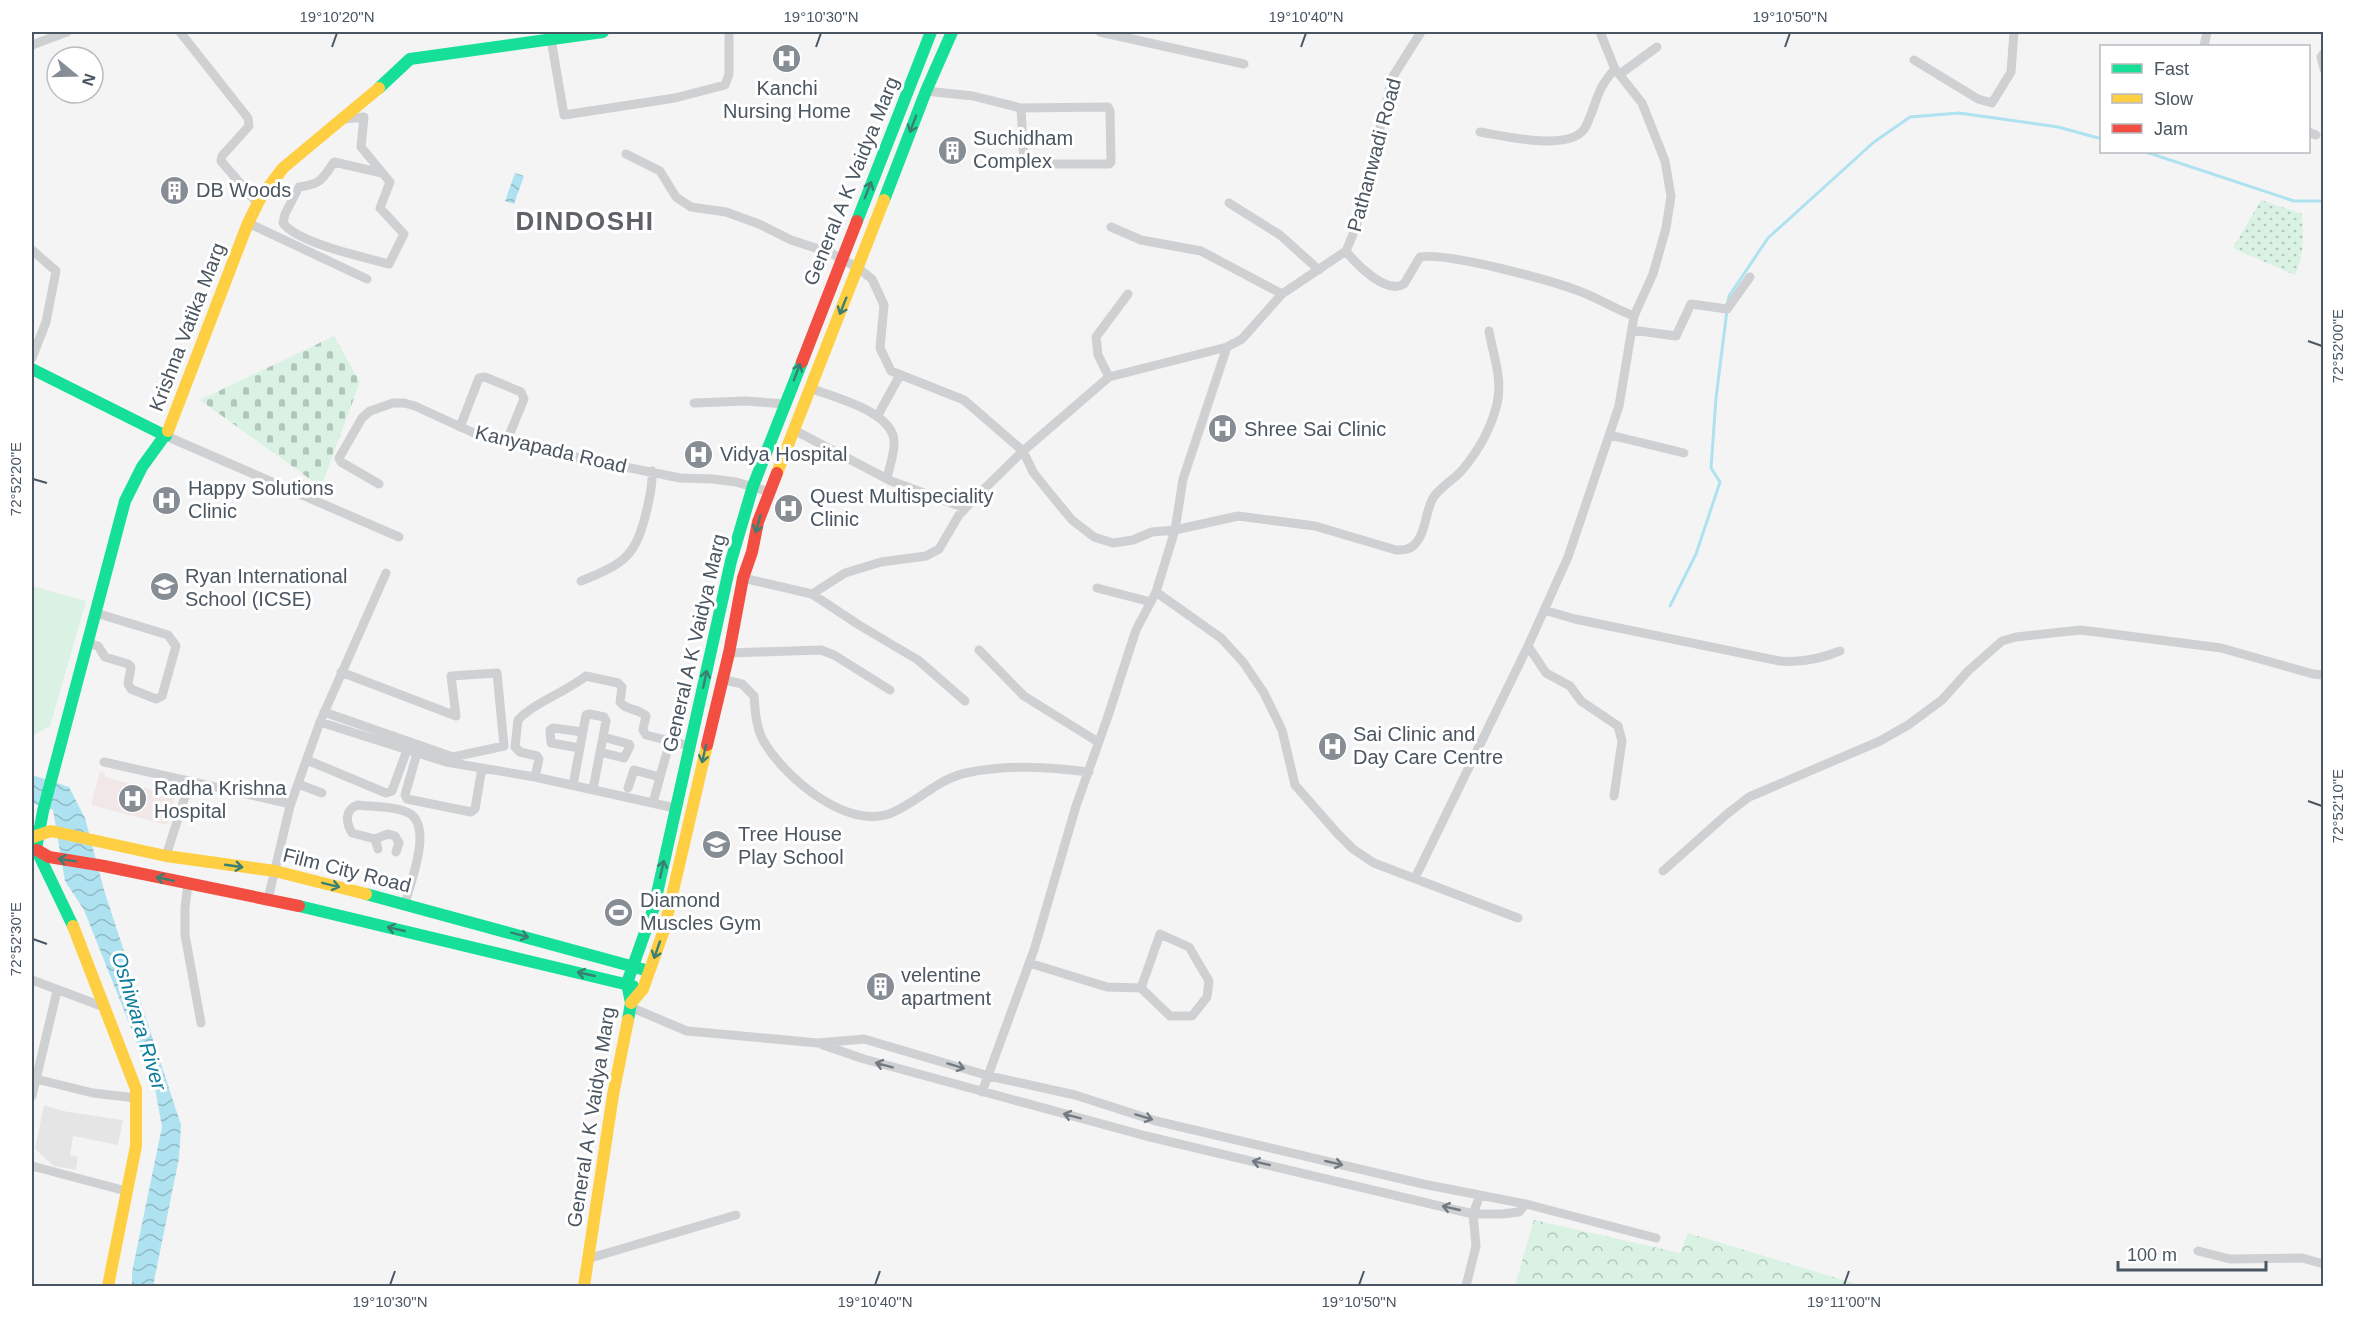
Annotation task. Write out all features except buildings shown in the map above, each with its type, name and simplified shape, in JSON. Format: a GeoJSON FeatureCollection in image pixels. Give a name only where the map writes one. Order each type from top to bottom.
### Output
{"type":"FeatureCollection","features":[{"type":"Feature","properties":{"kind":"street"},"geometry":{"type":"LineString","coordinates":[[32,45],[67,32]]}},
{"type":"Feature","properties":{"kind":"street"},"geometry":{"type":"LineString","coordinates":[[180,32],[248,118],[249,126],[222,156],[221,161],[258,204]]}},
{"type":"Feature","properties":{"kind":"street","name":"Krishna Vatika Marg"},"geometry":{"type":"LineString","coordinates":[[34,848],[35,836],[126,501],[142,467],[166,436],[248,223],[283,168],[340,119],[357,108],[410,59],[603,32]]}},
{"type":"Feature","properties":{"kind":"street"},"geometry":{"type":"LineString","coordinates":[[551,39],[564,115],[675,98],[725,85],[729,74],[729,32]]}},
{"type":"Feature","properties":{"kind":"street","name":"General A K Vaidya Marg"},"geometry":{"type":"LineString","coordinates":[[584,1287],[613,1095],[630,1005],[627,983],[654,907],[731,561],[753,486],[931,32]]}},
{"type":"Feature","properties":{"kind":"street","name":"General A K Vaidya Marg"},"geometry":{"type":"LineString","coordinates":[[643,989],[666,920],[721,679],[729,653],[743,578],[752,552],[758,522],[926,91],[952,32]]}},
{"type":"Feature","properties":{"kind":"street"},"geometry":{"type":"LineString","coordinates":[[1100,32],[1244,64]]}},
{"type":"Feature","properties":{"kind":"street","name":"Pathanwadi Road"},"geometry":{"type":"LineString","coordinates":[[812,594],[844,573],[881,562],[926,556],[939,549],[965,508],[1023,451],[1108,377],[1227,347],[1242,339],[1282,294],[1346,251],[1356,227],[1392,78],[1421,32]]}},
{"type":"Feature","properties":{"kind":"street"},"geometry":{"type":"LineString","coordinates":[[1415,878],[1528,646],[1568,557],[1619,406],[1634,316],[1653,274],[1666,228],[1671,196],[1665,161],[1641,103],[1617,72],[1600,32]]}},
{"type":"Feature","properties":{"kind":"street"},"geometry":{"type":"LineString","coordinates":[[1914,60],[1978,99],[1992,103],[2011,72],[2014,32]]}},
{"type":"Feature","properties":{"kind":"street"},"geometry":{"type":"LineString","coordinates":[[1480,132],[1532,140],[1572,138],[1581,134],[1601,84],[1657,47]]}},
{"type":"Feature","properties":{"kind":"street"},"geometry":{"type":"LineString","coordinates":[[2324,53],[2321,57],[2324,69]]}},
{"type":"Feature","properties":{"kind":"street"},"geometry":{"type":"LineString","coordinates":[[926,91],[973,96],[1022,108],[1108,107],[1111,162],[1109,164],[1024,164],[1022,108]]}},
{"type":"Feature","properties":{"kind":"street"},"geometry":{"type":"LineString","coordinates":[[340,119],[364,117],[361,147],[390,182],[380,208],[404,234],[389,264],[351,254],[294,234],[283,223],[285,214],[299,187],[314,185],[322,180],[334,162],[382,173]]}},
{"type":"Feature","properties":{"kind":"street"},"geometry":{"type":"LineString","coordinates":[[626,154],[660,171],[676,197],[691,207],[726,212],[841,258],[872,279],[884,305],[880,348],[891,371],[964,400],[1023,451],[1033,472],[1072,520],[1094,537],[1113,543],[1133,540],[1152,532],[1175,530],[1238,516],[1315,526],[1396,550],[1405,550],[1419,537],[1433,499],[1446,483],[1462,470],[1489,429],[1498,401],[1499,373],[1493,357],[1489,331]]}},
{"type":"Feature","properties":{"kind":"street"},"geometry":{"type":"LineString","coordinates":[[1229,203],[1280,235],[1319,270]]}},
{"type":"Feature","properties":{"kind":"street"},"geometry":{"type":"LineString","coordinates":[[248,223],[367,279]]}},
{"type":"Feature","properties":{"kind":"street"},"geometry":{"type":"LineString","coordinates":[[1111,227],[1142,240],[1201,251],[1282,294]]}},
{"type":"Feature","properties":{"kind":"street"},"geometry":{"type":"LineString","coordinates":[[32,250],[56,271],[46,322],[32,358]]}},
{"type":"Feature","properties":{"kind":"street"},"geometry":{"type":"LineString","coordinates":[[1346,251],[1365,273],[1394,286],[1400,287],[1404,284],[1420,257],[1432,255],[1498,269],[1580,291],[1611,308],[1634,316]]}},
{"type":"Feature","properties":{"kind":"street"},"geometry":{"type":"LineString","coordinates":[[1632,330],[1677,336],[1691,304],[1727,309],[1750,277]]}},
{"type":"Feature","properties":{"kind":"street"},"geometry":{"type":"LineString","coordinates":[[1108,377],[1098,356],[1096,337],[1128,294]]}},
{"type":"Feature","properties":{"kind":"street"},"geometry":{"type":"LineString","coordinates":[[982,1092],[1029,963],[1076,806],[1136,630],[1156,592],[1175,530],[1183,478],[1227,347]]}},
{"type":"Feature","properties":{"kind":"street"},"geometry":{"type":"LineString","coordinates":[[32,369],[166,436],[399,537]]}},
{"type":"Feature","properties":{"kind":"street"},"geometry":{"type":"LineString","coordinates":[[878,416],[900,375]]}},
{"type":"Feature","properties":{"kind":"street"},"geometry":{"type":"LineString","coordinates":[[460,427],[479,378],[485,377],[521,392],[524,399],[506,442]]}},
{"type":"Feature","properties":{"kind":"street"},"geometry":{"type":"LineString","coordinates":[[810,388],[878,416],[890,426],[895,445],[887,479]]}},
{"type":"Feature","properties":{"kind":"street"},"geometry":{"type":"LineString","coordinates":[[694,403],[746,401],[785,404]]}},
{"type":"Feature","properties":{"kind":"street","name":"Kanyapada Road"},"geometry":{"type":"LineString","coordinates":[[379,484],[341,462],[339,458],[362,418],[370,411],[393,403],[415,406],[476,434],[506,442],[680,478],[713,478],[770,492]]}},
{"type":"Feature","properties":{"kind":"street"},"geometry":{"type":"LineString","coordinates":[[794,430],[887,479],[965,508]]}},
{"type":"Feature","properties":{"kind":"street"},"geometry":{"type":"LineString","coordinates":[[1610,435],[1684,453]]}},
{"type":"Feature","properties":{"kind":"street"},"geometry":{"type":"LineString","coordinates":[[581,581],[622,561],[636,546],[653,485],[652,471]]}},
{"type":"Feature","properties":{"kind":"street"},"geometry":{"type":"LineString","coordinates":[[268,899],[291,804],[322,717],[386,573]]}},
{"type":"Feature","properties":{"kind":"street"},"geometry":{"type":"LineString","coordinates":[[743,578],[812,594],[918,660],[965,701]]}},
{"type":"Feature","properties":{"kind":"street"},"geometry":{"type":"LineString","coordinates":[[1097,588],[1151,602]]}},
{"type":"Feature","properties":{"kind":"street"},"geometry":{"type":"LineString","coordinates":[[1156,592],[1221,638],[1243,662],[1264,693],[1282,730],[1295,785],[1336,833],[1353,849],[1374,863],[1518,918]]}},
{"type":"Feature","properties":{"kind":"street"},"geometry":{"type":"LineString","coordinates":[[1544,610],[1585,621],[1780,661],[1806,661],[1824,658],[1840,651]]}},
{"type":"Feature","properties":{"kind":"street"},"geometry":{"type":"LineString","coordinates":[[88,643],[98,646],[105,657],[131,667],[128,684],[131,689],[156,699],[162,696],[176,646],[173,639],[168,635],[96,613]]}},
{"type":"Feature","properties":{"kind":"street"},"geometry":{"type":"LineString","coordinates":[[1663,871],[1749,797],[1890,736],[1942,700],[1987,652],[2002,641],[2016,637],[2088,631],[2221,648],[2313,674],[2324,675]]}},
{"type":"Feature","properties":{"kind":"street"},"geometry":{"type":"LineString","coordinates":[[1528,646],[1546,673],[1570,686],[1581,701],[1618,726],[1622,741],[1614,796]]}},
{"type":"Feature","properties":{"kind":"street"},"geometry":{"type":"LineString","coordinates":[[979,650],[1024,696],[1098,742]]}},
{"type":"Feature","properties":{"kind":"street"},"geometry":{"type":"LineString","coordinates":[[729,653],[821,651],[834,655],[890,690]]}},
{"type":"Feature","properties":{"kind":"street"},"geometry":{"type":"LineString","coordinates":[[322,717],[453,757],[504,746],[497,673],[451,675],[456,716],[341,672]]}},
{"type":"Feature","properties":{"kind":"street"},"geometry":{"type":"LineString","coordinates":[[535,777],[539,759],[537,756],[520,752],[515,747],[518,720],[557,692],[567,690],[586,676],[618,682],[622,687],[620,702],[622,706],[642,712],[646,716],[643,730],[646,735],[690,746]]}},
{"type":"Feature","properties":{"kind":"street"},"geometry":{"type":"LineString","coordinates":[[721,679],[742,684],[754,696],[756,717],[762,739],[785,771],[837,808],[869,817],[890,814],[935,786],[962,774],[999,766],[1089,772]]}},
{"type":"Feature","properties":{"kind":"street"},"geometry":{"type":"LineString","coordinates":[[573,785],[586,715],[589,714],[604,717],[606,721],[593,789]]}},
{"type":"Feature","properties":{"kind":"street"},"geometry":{"type":"LineString","coordinates":[[322,717],[412,752],[446,762],[535,777],[675,808]]}},
{"type":"Feature","properties":{"kind":"street"},"geometry":{"type":"LineString","coordinates":[[580,748],[551,743],[550,730],[553,728],[583,732]]}},
{"type":"Feature","properties":{"kind":"street"},"geometry":{"type":"LineString","coordinates":[[600,752],[624,758],[630,746],[603,737]]}},
{"type":"Feature","properties":{"kind":"street"},"geometry":{"type":"LineString","coordinates":[[653,803],[670,741]]}},
{"type":"Feature","properties":{"kind":"street"},"geometry":{"type":"LineString","coordinates":[[307,760],[386,793],[392,790],[412,752]]}},
{"type":"Feature","properties":{"kind":"street"},"geometry":{"type":"LineString","coordinates":[[412,752],[405,795],[407,799],[471,812],[475,809],[482,768]]}},
{"type":"Feature","properties":{"kind":"street"},"geometry":{"type":"LineString","coordinates":[[104,762],[291,804]]}},
{"type":"Feature","properties":{"kind":"street"},"geometry":{"type":"LineString","coordinates":[[628,788],[634,770],[660,777]]}},
{"type":"Feature","properties":{"kind":"street"},"geometry":{"type":"LineString","coordinates":[[166,856],[190,781]]}},
{"type":"Feature","properties":{"kind":"street"},"geometry":{"type":"LineString","coordinates":[[297,787],[321,795]]}},
{"type":"Feature","properties":{"kind":"street"},"geometry":{"type":"LineString","coordinates":[[396,852],[399,843],[395,836],[388,834],[377,844],[352,833],[347,825],[348,812],[358,805],[404,810],[415,816],[420,824],[421,837],[405,904]]}},
{"type":"Feature","properties":{"kind":"street","name":"Film City Road"},"geometry":{"type":"LineString","coordinates":[[35,836],[51,831],[137,851],[275,871],[632,964],[649,971]]}},
{"type":"Feature","properties":{"kind":"street"},"geometry":{"type":"LineString","coordinates":[[34,848],[49,857],[268,899],[627,983],[643,989],[630,1005],[687,1031],[818,1043],[864,1039],[989,1076],[1075,1095],[1167,1123],[1423,1184],[1526,1204],[1656,1238]]}},
{"type":"Feature","properties":{"kind":"street"},"geometry":{"type":"LineString","coordinates":[[34,848],[70,918],[136,1089],[136,1146],[108,1287]]}},
{"type":"Feature","properties":{"kind":"street"},"geometry":{"type":"LineString","coordinates":[[132,872],[137,851]]}},
{"type":"Feature","properties":{"kind":"street"},"geometry":{"type":"LineString","coordinates":[[188,883],[185,935],[201,1023]]}},
{"type":"Feature","properties":{"kind":"street"},"geometry":{"type":"LineString","coordinates":[[1029,963],[1107,987],[1141,988],[1170,1016],[1192,1016],[1206,997],[1209,981],[1189,947],[1160,934],[1141,988]]}},
{"type":"Feature","properties":{"kind":"street"},"geometry":{"type":"LineString","coordinates":[[32,980],[104,1007]]}},
{"type":"Feature","properties":{"kind":"street"},"geometry":{"type":"LineString","coordinates":[[32,1096],[57,991]]}},
{"type":"Feature","properties":{"kind":"street"},"geometry":{"type":"LineString","coordinates":[[818,1043],[864,1059],[1146,1136],[1473,1214],[1519,1212],[1526,1204]]}},
{"type":"Feature","properties":{"kind":"street"},"geometry":{"type":"LineString","coordinates":[[36,1079],[93,1093],[136,1098]]}},
{"type":"Feature","properties":{"kind":"street"},"geometry":{"type":"LineString","coordinates":[[32,1166],[126,1191]]}},
{"type":"Feature","properties":{"kind":"street"},"geometry":{"type":"LineString","coordinates":[[1466,1287],[1476,1246],[1473,1214],[1480,1195]]}},
{"type":"Feature","properties":{"kind":"street"},"geometry":{"type":"LineString","coordinates":[[587,1259],[736,1215]]}},
{"type":"Feature","properties":{"kind":"street"},"geometry":{"type":"LineString","coordinates":[[2198,1251],[2230,1259],[2302,1258],[2324,1264]]}},
{"type":"Feature","properties":{"kind":"shaded area","name":"Radha Krishna Hospital"},"geometry":{"type":"Polygon","coordinates":[[[100,771],[105,773],[105,777],[164,793],[166,789],[176,792],[167,825],[91,805],[100,771]]]}},
{"type":"Feature","properties":{"kind":"shaded area"},"geometry":{"type":"Polygon","coordinates":[[[44,1105],[62,1111],[123,1120],[118,1145],[73,1136],[70,1155],[78,1157],[76,1170],[54,1166],[35,1149],[44,1105]]]}},
{"type":"Feature","properties":{"kind":"green space"},"geometry":{"type":"Polygon","coordinates":[[[2261,200],[2302,214],[2302,252],[2295,275],[2233,248],[2261,200]]]}},
{"type":"Feature","properties":{"kind":"green space"},"geometry":{"type":"Polygon","coordinates":[[[334,336],[360,382],[321,487],[200,400],[334,336]]]}},
{"type":"Feature","properties":{"kind":"green space"},"geometry":{"type":"Polygon","coordinates":[[[32,586],[86,601],[50,726],[32,736],[32,586]]]}},
{"type":"Feature","properties":{"kind":"green space"},"geometry":{"type":"Polygon","coordinates":[[[1534,1220],[1680,1253],[1688,1233],[1863,1286],[1515,1286],[1534,1220]]]}},
{"type":"Feature","properties":{"kind":"water"},"geometry":{"type":"Polygon","coordinates":[[[515,173],[524,176],[514,204],[505,201],[515,173]]]}},
{"type":"Feature","properties":{"kind":"water","name":"Oshiwara River"},"geometry":{"type":"Polygon","coordinates":[[[32,775],[69,787],[85,818],[104,890],[181,1125],[179,1158],[153,1286],[132,1286],[132,1272],[162,1127],[155,1088],[84,910],[65,881],[53,810],[32,803],[32,775]]]}},
{"type":"Feature","properties":{"kind":"waterway"},"geometry":{"type":"LineString","coordinates":[[1728,303],[1729,296],[1768,238],[1874,142],[1910,117],[1959,113],[2058,127],[2100,138]]}},
{"type":"Feature","properties":{"kind":"waterway"},"geometry":{"type":"LineString","coordinates":[[2149,153],[2294,201],[2324,201]]}},
{"type":"Feature","properties":{"kind":"waterway"},"geometry":{"type":"LineString","coordinates":[[1670,606],[1696,554],[1720,482],[1711,468],[1716,398],[1727,310]]}},
{"type":"Feature","properties":{"kind":"traffic: fast"},"geometry":{"type":"LineString","coordinates":[[379,88],[410,59],[603,32]]}},
{"type":"Feature","properties":{"kind":"traffic: fast"},"geometry":{"type":"LineString","coordinates":[[857,221],[931,32]]}},
{"type":"Feature","properties":{"kind":"traffic: fast"},"geometry":{"type":"LineString","coordinates":[[884,200],[926,91],[952,32]]}},
{"type":"Feature","properties":{"kind":"traffic: fast"},"geometry":{"type":"LineString","coordinates":[[628,1020],[631,1003],[627,983],[654,907],[731,561],[753,486],[802,362]]}},
{"type":"Feature","properties":{"kind":"traffic: fast"},"geometry":{"type":"LineString","coordinates":[[32,369],[166,436]]}},
{"type":"Feature","properties":{"kind":"traffic: fast"},"geometry":{"type":"LineString","coordinates":[[73,926],[36,849],[43,811],[125,501],[142,467],[168,431]]}},
{"type":"Feature","properties":{"kind":"traffic: fast"},"geometry":{"type":"LineString","coordinates":[[366,894],[649,971]]}},
{"type":"Feature","properties":{"kind":"traffic: fast"},"geometry":{"type":"LineString","coordinates":[[299,906],[633,986]]}},
{"type":"Feature","properties":{"kind":"traffic: slow"},"geometry":{"type":"LineString","coordinates":[[168,431],[248,223],[261,197],[283,168],[379,88]]}},
{"type":"Feature","properties":{"kind":"traffic: slow"},"geometry":{"type":"LineString","coordinates":[[777,473],[884,200]]}},
{"type":"Feature","properties":{"kind":"traffic: slow"},"geometry":{"type":"LineString","coordinates":[[631,1003],[643,989],[664,930],[707,745]]}},
{"type":"Feature","properties":{"kind":"traffic: slow"},"geometry":{"type":"LineString","coordinates":[[33,837],[51,831],[166,856],[275,871],[366,894]]}},
{"type":"Feature","properties":{"kind":"traffic: slow"},"geometry":{"type":"LineString","coordinates":[[73,926],[136,1089],[136,1146],[108,1286]]}},
{"type":"Feature","properties":{"kind":"traffic: slow"},"geometry":{"type":"LineString","coordinates":[[584,1286],[613,1095],[628,1020]]}},
{"type":"Feature","properties":{"kind":"traffic: jam"},"geometry":{"type":"LineString","coordinates":[[802,362],[857,221]]}},
{"type":"Feature","properties":{"kind":"traffic: jam"},"geometry":{"type":"LineString","coordinates":[[707,745],[729,653],[743,578],[752,552],[758,522],[777,473]]}},
{"type":"Feature","properties":{"kind":"traffic: jam"},"geometry":{"type":"LineString","coordinates":[[37,850],[49,857],[299,906]]}},
{"type":"Feature","properties":{"kind":"place","name":"Kanchi Nursing Home"},"geometry":{"type":"Point","coordinates":[787,58]}},
{"type":"Feature","properties":{"kind":"place","name":"Suchidham Complex"},"geometry":{"type":"Point","coordinates":[952,150]}},
{"type":"Feature","properties":{"kind":"place","name":"DB Woods"},"geometry":{"type":"Point","coordinates":[175,190]}},
{"type":"Feature","properties":{"kind":"place","name":"Shree Sai Clinic"},"geometry":{"type":"Point","coordinates":[1223,429]}},
{"type":"Feature","properties":{"kind":"place","name":"Vidya Hospital"},"geometry":{"type":"Point","coordinates":[699,454]}},
{"type":"Feature","properties":{"kind":"place","name":"Happy Solutions Clinic"},"geometry":{"type":"Point","coordinates":[167,500]}},
{"type":"Feature","properties":{"kind":"place","name":"Quest Multispeciality Clinic"},"geometry":{"type":"Point","coordinates":[789,508]}},
{"type":"Feature","properties":{"kind":"place","name":"Ryan International School (ICSE)"},"geometry":{"type":"Point","coordinates":[164,587]}},
{"type":"Feature","properties":{"kind":"place","name":"Sai Clinic and Day Care Centre"},"geometry":{"type":"Point","coordinates":[1332,746]}},
{"type":"Feature","properties":{"kind":"place","name":"Radha Krishna Hospital"},"geometry":{"type":"Point","coordinates":[133,799]}},
{"type":"Feature","properties":{"kind":"place","name":"Tree House Play School"},"geometry":{"type":"Point","coordinates":[717,845]}},
{"type":"Feature","properties":{"kind":"place","name":"Diamond Muscles Gym"},"geometry":{"type":"Point","coordinates":[619,912]}},
{"type":"Feature","properties":{"kind":"place","name":"velentine apartment"},"geometry":{"type":"Point","coordinates":[880,986]}},
{"type":"Feature","properties":{"kind":"district","name":"DINDOSHI"},"geometry":{"type":"Point","coordinates":[585,221]}}]}
